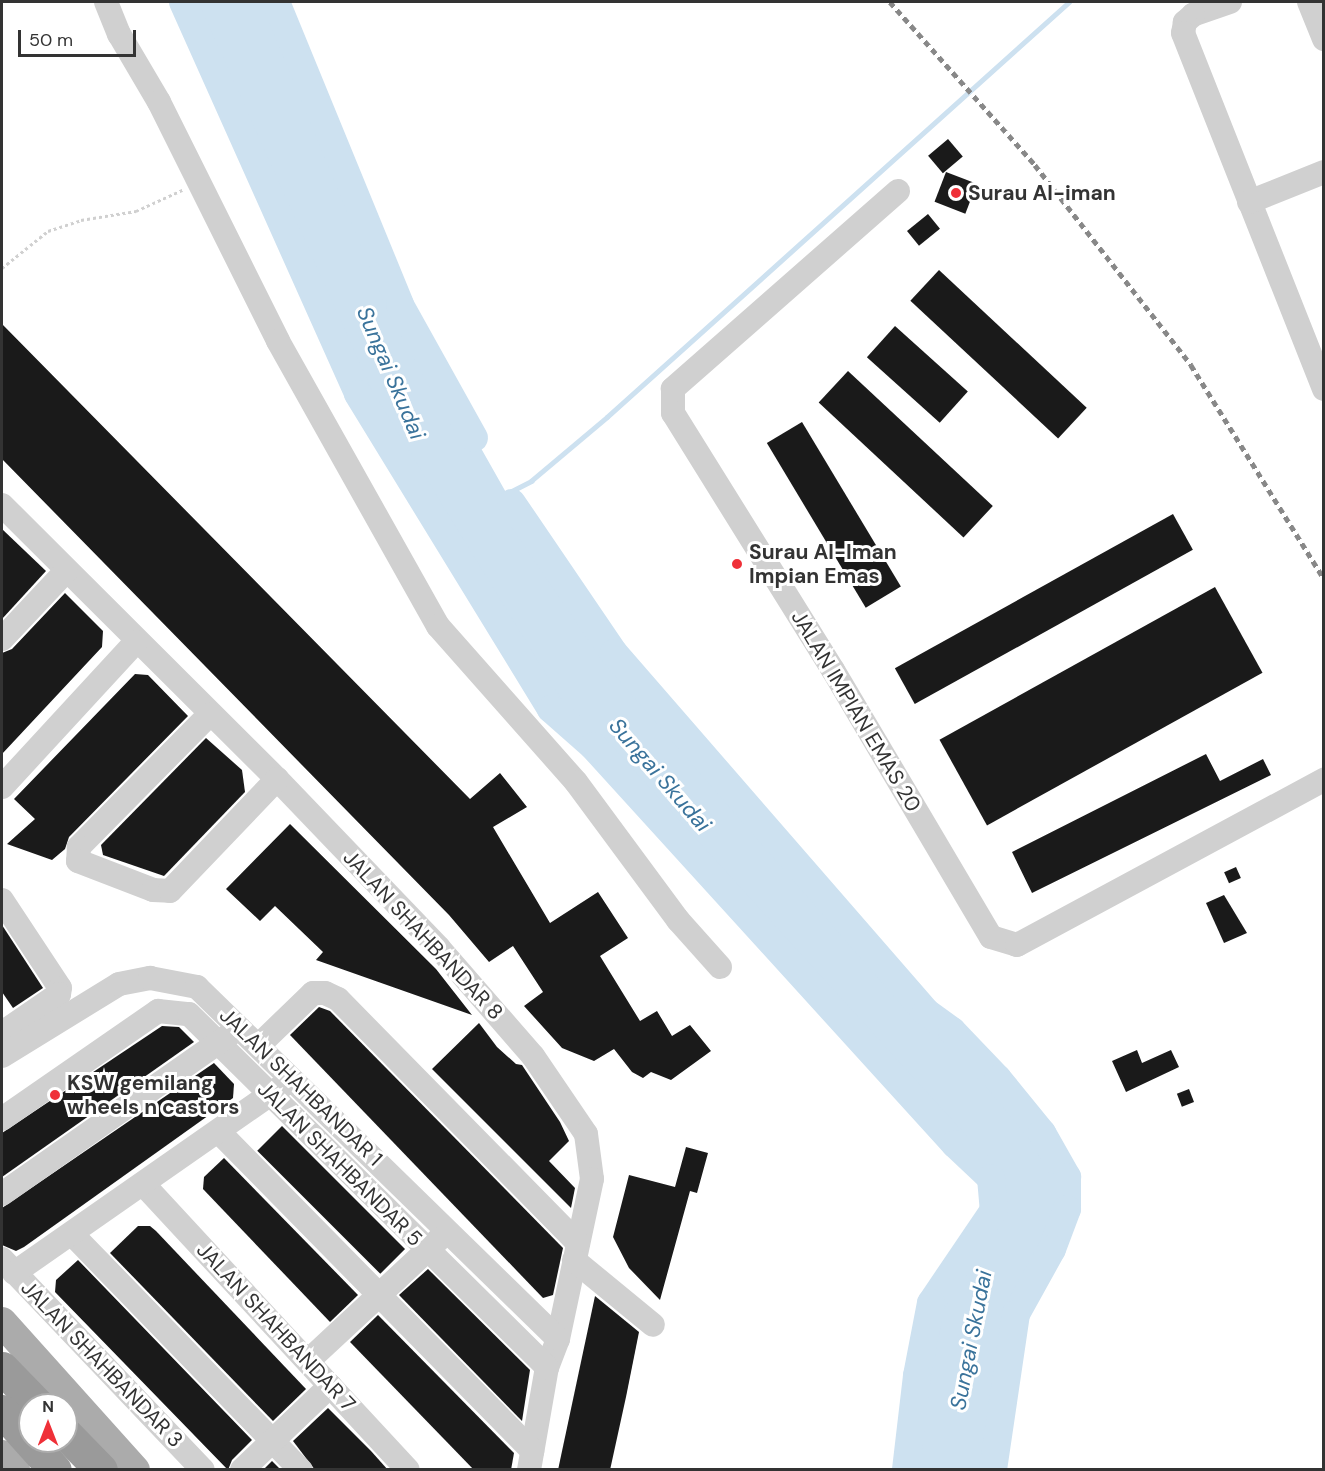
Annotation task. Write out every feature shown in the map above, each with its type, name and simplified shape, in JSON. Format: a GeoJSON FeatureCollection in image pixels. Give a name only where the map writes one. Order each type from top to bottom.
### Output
{"type":"FeatureCollection","features":[{"type":"Feature","properties":{"kind":"highway"},"geometry":{"type":"LineString","coordinates":[[2,1368],[26,1393]]}},
{"type":"Feature","properties":{"kind":"highway"},"geometry":{"type":"LineString","coordinates":[[2,1411],[55,1470]]}},
{"type":"Feature","properties":{"kind":"highway"},"geometry":{"type":"LineString","coordinates":[[78,1446],[101,1470]]}},
{"type":"Feature","properties":{"kind":"main road"},"geometry":{"type":"LineString","coordinates":[[2,1322],[135,1470]]}},
{"type":"Feature","properties":{"kind":"main road"},"geometry":{"type":"LineString","coordinates":[[2,1455],[15,1470]]}},
{"type":"Feature","properties":{"kind":"street"},"geometry":{"type":"LineString","coordinates":[[106,2],[119,34],[197,177],[278,340],[438,626],[576,782],[678,920],[720,967]]}},
{"type":"Feature","properties":{"kind":"street"},"geometry":{"type":"LineString","coordinates":[[1230,2],[1193,15],[1185,22],[1183,33],[1323,388]]}},
{"type":"Feature","properties":{"kind":"street"},"geometry":{"type":"LineString","coordinates":[[1309,2],[1323,39]]}},
{"type":"Feature","properties":{"kind":"street"},"geometry":{"type":"LineString","coordinates":[[1248,202],[1323,172]]}},
{"type":"Feature","properties":{"kind":"street","name":"JALAN IMPIAN EMAS 20"},"geometry":{"type":"LineString","coordinates":[[898,191],[673,389],[673,413],[833,670],[991,937],[1017,945],[1323,780]]}},
{"type":"Feature","properties":{"kind":"street","name":"JALAN SHAHBANDAR 8"},"geometry":{"type":"LineString","coordinates":[[2,506],[136,642],[277,779],[488,1001],[575,1114],[586,1134],[592,1179],[558,1339],[547,1367],[530,1460]]}},
{"type":"Feature","properties":{"kind":"street"},"geometry":{"type":"LineString","coordinates":[[2,639],[66,571]]}},
{"type":"Feature","properties":{"kind":"street"},"geometry":{"type":"LineString","coordinates":[[2,787],[136,642]]}},
{"type":"Feature","properties":{"kind":"street"},"geometry":{"type":"LineString","coordinates":[[210,714],[79,847],[78,861],[153,890],[170,891],[277,779]]}},
{"type":"Feature","properties":{"kind":"street"},"geometry":{"type":"LineString","coordinates":[[2,900],[60,988],[59,994],[2,1051]]}},
{"type":"Feature","properties":{"kind":"street","name":"JALAN SHAHBANDAR 1"},"geometry":{"type":"LineString","coordinates":[[2,1051],[93,996],[135,979],[172,980],[197,987],[260,1045],[446,1233],[558,1339]]}},
{"type":"Feature","properties":{"kind":"street"},"geometry":{"type":"LineString","coordinates":[[260,1045],[313,993],[325,993],[338,999],[576,1252],[653,1325]]}},
{"type":"Feature","properties":{"kind":"street","name":"JALAN SHAHBANDAR 5"},"geometry":{"type":"LineString","coordinates":[[2,1119],[158,1011],[189,1014],[547,1367]]}},
{"type":"Feature","properties":{"kind":"street"},"geometry":{"type":"LineString","coordinates":[[2,1194],[241,1027]]}},
{"type":"Feature","properties":{"kind":"street"},"geometry":{"type":"LineString","coordinates":[[8,1266],[72,1234],[219,1132],[292,1078]]}},
{"type":"Feature","properties":{"kind":"street"},"geometry":{"type":"LineString","coordinates":[[219,1132],[379,1294],[530,1460]]}},
{"type":"Feature","properties":{"kind":"street","name":"JALAN SHAHBANDAR 7"},"geometry":{"type":"LineString","coordinates":[[144,1185],[408,1470]]}},
{"type":"Feature","properties":{"kind":"street"},"geometry":{"type":"LineString","coordinates":[[308,1361],[446,1233]]}},
{"type":"Feature","properties":{"kind":"street"},"geometry":{"type":"LineString","coordinates":[[72,1234],[301,1470]]}},
{"type":"Feature","properties":{"kind":"street","name":"JALAN SHAHBANDAR 3"},"geometry":{"type":"LineString","coordinates":[[8,1266],[203,1470]]}},
{"type":"Feature","properties":{"kind":"street"},"geometry":{"type":"LineString","coordinates":[[242,1470],[330,1386]]}},
{"type":"Feature","properties":{"kind":"path"},"geometry":{"type":"LineString","coordinates":[[2,268],[48,231],[81,220],[136,211],[181,190],[197,177]]}},
{"type":"Feature","properties":{"kind":"water","name":"Sungai Skudai"},"geometry":{"type":"Polygon","coordinates":[[[183,2],[276,2],[400,305],[512,503],[614,653],[926,1012],[952,1031],[998,1079],[1042,1133],[1067,1177],[1067,1209],[1052,1249],[1016,1314],[993,1469],[906,1469],[917,1376],[931,1303],[994,1210],[991,1178],[955,1144],[593,746],[551,709],[358,394],[183,2]]]}},
{"type":"Feature","properties":{"kind":"building"},"geometry":{"type":"Polygon","coordinates":[[[948,139],[963,157],[943,173],[928,156],[948,139]]]}},
{"type":"Feature","properties":{"kind":"building","name":"Surau Al-iman"},"geometry":{"type":"Polygon","coordinates":[[[946,172],[977,184],[965,214],[935,202],[946,172]]]}},
{"type":"Feature","properties":{"kind":"building"},"geometry":{"type":"Polygon","coordinates":[[[928,214],[940,229],[919,246],[907,231],[928,214]]]}},
{"type":"Feature","properties":{"kind":"building"},"geometry":{"type":"Polygon","coordinates":[[[939,270],[1087,408],[1058,438],[910,301],[939,270]]]}},
{"type":"Feature","properties":{"kind":"building"},"geometry":{"type":"Polygon","coordinates":[[[2,324],[470,799],[500,773],[527,807],[493,827],[550,923],[598,892],[628,938],[600,956],[640,1021],[657,1011],[672,1036],[690,1025],[711,1051],[671,1080],[651,1072],[643,1078],[632,1072],[614,1049],[594,1061],[562,1048],[524,1006],[543,992],[513,946],[489,962],[449,915],[2,459],[2,324]]]}},
{"type":"Feature","properties":{"kind":"building"},"geometry":{"type":"Polygon","coordinates":[[[895,326],[968,392],[940,423],[867,357],[895,326]]]}},
{"type":"Feature","properties":{"kind":"building"},"geometry":{"type":"Polygon","coordinates":[[[848,371],[993,506],[963,537],[819,402],[848,371]]]}},
{"type":"Feature","properties":{"kind":"building"},"geometry":{"type":"Polygon","coordinates":[[[802,422],[901,587],[866,608],[767,443],[802,422]]]}},
{"type":"Feature","properties":{"kind":"building"},"geometry":{"type":"Polygon","coordinates":[[[1173,514],[1193,550],[915,704],[895,668],[1173,514]]]}},
{"type":"Feature","properties":{"kind":"building"},"geometry":{"type":"Polygon","coordinates":[[[2,529],[46,571],[2,619],[2,529]]]}},
{"type":"Feature","properties":{"kind":"building"},"geometry":{"type":"Polygon","coordinates":[[[1215,587],[1263,673],[987,825],[939,740],[1215,587]]]}},
{"type":"Feature","properties":{"kind":"building"},"geometry":{"type":"Polygon","coordinates":[[[65,593],[103,631],[102,647],[2,754],[2,653],[12,649],[65,593]]]}},
{"type":"Feature","properties":{"kind":"building"},"geometry":{"type":"Polygon","coordinates":[[[135,674],[148,675],[188,716],[69,837],[65,849],[52,860],[7,844],[35,819],[14,799],[135,674]]]}},
{"type":"Feature","properties":{"kind":"building"},"geometry":{"type":"Polygon","coordinates":[[[206,738],[242,770],[245,792],[164,876],[103,855],[101,845],[206,738]]]}},
{"type":"Feature","properties":{"kind":"building"},"geometry":{"type":"Polygon","coordinates":[[[1206,754],[1220,781],[1263,759],[1271,775],[1032,893],[1012,852],[1206,754]]]}},
{"type":"Feature","properties":{"kind":"building"},"geometry":{"type":"Polygon","coordinates":[[[290,824],[436,969],[472,1015],[316,960],[323,952],[275,906],[260,921],[226,889],[290,824]]]}},
{"type":"Feature","properties":{"kind":"building"},"geometry":{"type":"Polygon","coordinates":[[[1236,867],[1241,878],[1229,883],[1224,872],[1236,867]]]}},
{"type":"Feature","properties":{"kind":"building"},"geometry":{"type":"Polygon","coordinates":[[[1224,895],[1247,933],[1224,943],[1206,903],[1224,895]]]}},
{"type":"Feature","properties":{"kind":"building"},"geometry":{"type":"Polygon","coordinates":[[[2,925],[43,988],[13,1008],[2,992],[2,925]]]}},
{"type":"Feature","properties":{"kind":"building"},"geometry":{"type":"Polygon","coordinates":[[[319,1007],[330,1011],[563,1248],[553,1295],[543,1298],[290,1035],[319,1007]]]}},
{"type":"Feature","properties":{"kind":"building"},"geometry":{"type":"Polygon","coordinates":[[[479,1023],[497,1047],[516,1064],[522,1065],[560,1122],[569,1141],[549,1161],[575,1188],[571,1208],[432,1069],[479,1023]]]}},
{"type":"Feature","properties":{"kind":"building"},"geometry":{"type":"Polygon","coordinates":[[[162,1026],[179,1027],[194,1042],[2,1177],[2,1133],[162,1026]]]}},
{"type":"Feature","properties":{"kind":"building"},"geometry":{"type":"Polygon","coordinates":[[[1137,1050],[1142,1063],[1171,1050],[1179,1067],[1126,1092],[1112,1061],[1137,1050]]]}},
{"type":"Feature","properties":{"kind":"building"},"geometry":{"type":"Polygon","coordinates":[[[214,1063],[234,1084],[233,1098],[24,1247],[16,1251],[2,1245],[2,1208],[214,1063]]]}},
{"type":"Feature","properties":{"kind":"building"},"geometry":{"type":"Polygon","coordinates":[[[1189,1089],[1194,1102],[1182,1107],[1177,1094],[1189,1089]]]}},
{"type":"Feature","properties":{"kind":"building"},"geometry":{"type":"Polygon","coordinates":[[[282,1126],[405,1249],[380,1274],[257,1151],[282,1126]]]}},
{"type":"Feature","properties":{"kind":"building"},"geometry":{"type":"Polygon","coordinates":[[[686,1147],[708,1153],[697,1193],[690,1191],[660,1300],[629,1268],[613,1237],[629,1175],[675,1187],[686,1147]]]}},
{"type":"Feature","properties":{"kind":"building"},"geometry":{"type":"Polygon","coordinates":[[[224,1158],[358,1295],[330,1322],[203,1189],[204,1177],[224,1158]]]}},
{"type":"Feature","properties":{"kind":"building"},"geometry":{"type":"Polygon","coordinates":[[[138,1226],[150,1226],[156,1231],[306,1389],[273,1421],[110,1253],[138,1226]]]}},
{"type":"Feature","properties":{"kind":"building"},"geometry":{"type":"Polygon","coordinates":[[[78,1260],[252,1440],[232,1460],[228,1470],[55,1292],[56,1280],[78,1260]]]}},
{"type":"Feature","properties":{"kind":"building"},"geometry":{"type":"Polygon","coordinates":[[[428,1269],[530,1370],[522,1421],[399,1295],[428,1269]]]}},
{"type":"Feature","properties":{"kind":"building"},"geometry":{"type":"Polygon","coordinates":[[[595,1296],[639,1332],[626,1397],[610,1470],[558,1470],[595,1296]]]}},
{"type":"Feature","properties":{"kind":"building"},"geometry":{"type":"Polygon","coordinates":[[[378,1315],[514,1453],[511,1470],[474,1470],[350,1342],[378,1315]]]}},
{"type":"Feature","properties":{"kind":"building"},"geometry":{"type":"Polygon","coordinates":[[[328,1408],[388,1470],[315,1470],[293,1441],[328,1408]]]}},
{"type":"Feature","properties":{"kind":"building"},"geometry":{"type":"Polygon","coordinates":[[[272,1461],[281,1470],[263,1470],[272,1461]]]}},
{"type":"Feature","properties":{"kind":"waterway"},"geometry":{"type":"LineString","coordinates":[[183,2],[358,394],[551,709],[593,746],[955,1144],[991,1178],[994,1210],[931,1303],[917,1376],[906,1470]]}},
{"type":"Feature","properties":{"kind":"waterway"},"geometry":{"type":"LineString","coordinates":[[276,2],[400,305],[474,438]]}},
{"type":"Feature","properties":{"kind":"waterway"},"geometry":{"type":"LineString","coordinates":[[502,496],[531,481],[607,417],[1069,2]]}},
{"type":"Feature","properties":{"kind":"waterway"},"geometry":{"type":"LineString","coordinates":[[512,503],[614,653],[926,1012],[952,1031],[998,1079],[1042,1133],[1067,1177],[1067,1209],[1052,1249],[1016,1314],[993,1470]]}},
{"type":"Feature","properties":{"kind":"railway"},"geometry":{"type":"LineString","coordinates":[[890,2],[1035,165],[1191,365],[1324,579]]}},
{"type":"Feature","properties":{"kind":"place","name":"Surau Al-iman"},"geometry":{"type":"Point","coordinates":[956,193]}},
{"type":"Feature","properties":{"kind":"place","name":"Surau Al-Iman Impian Emas"},"geometry":{"type":"Point","coordinates":[737,564]}},
{"type":"Feature","properties":{"kind":"place","name":"KSW gemilang wheels n castors"},"geometry":{"type":"Point","coordinates":[55,1095]}}]}
